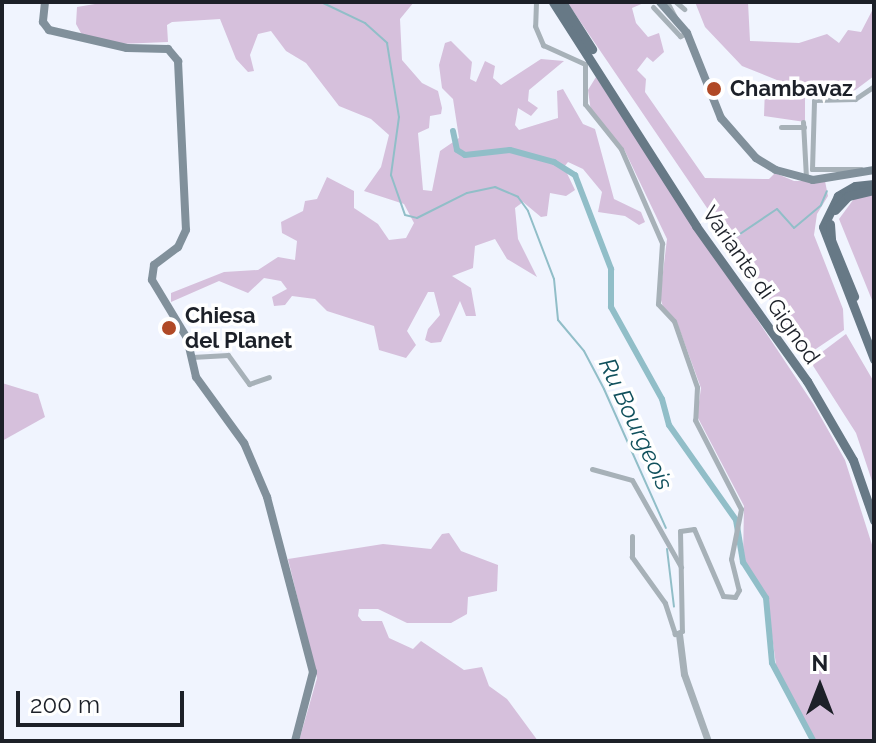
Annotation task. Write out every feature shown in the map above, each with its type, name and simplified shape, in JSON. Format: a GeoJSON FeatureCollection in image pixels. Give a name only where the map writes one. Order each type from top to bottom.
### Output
{"type":"FeatureCollection","features":[{"type":"Feature","properties":{"kind":"main road"},"geometry":{"type":"LineString","coordinates":[[45,2],[43,22],[49,30],[127,48],[168,49],[178,61],[186,230],[178,247],[154,265],[151,275],[192,357],[196,377],[224,410],[254,462],[274,523],[313,672],[295,741]]}},
{"type":"Feature","properties":{"kind":"main road","name":"Variante di Gignod"},"geometry":{"type":"LineString","coordinates":[[553,2],[605,77]]}},
{"type":"Feature","properties":{"kind":"main road","name":"Variante di Gignod"},"geometry":{"type":"LineString","coordinates":[[562,2],[696,226],[831,420],[859,472],[874,520]]}},
{"type":"Feature","properties":{"kind":"main road"},"geometry":{"type":"LineString","coordinates":[[657,4],[676,19],[687,33],[733,134],[769,166],[806,179],[846,179],[874,170]]}},
{"type":"Feature","properties":{"kind":"main road"},"geometry":{"type":"LineString","coordinates":[[874,184],[855,186],[838,196],[823,227],[874,359]]}},
{"type":"Feature","properties":{"kind":"main road"},"geometry":{"type":"LineString","coordinates":[[874,190],[858,191],[840,202],[829,231],[874,343]]}},
{"type":"Feature","properties":{"kind":"street"},"geometry":{"type":"LineString","coordinates":[[536,2],[535,26],[543,45],[585,64],[585,104],[621,149],[656,226],[664,251],[658,304],[677,329],[699,394],[695,420],[739,504],[739,527],[731,559],[739,590],[735,597],[723,596],[694,529],[688,527],[678,539],[681,567],[679,634],[684,674],[708,741]]}},
{"type":"Feature","properties":{"kind":"street"},"geometry":{"type":"LineString","coordinates":[[667,2],[676,19]]}},
{"type":"Feature","properties":{"kind":"street"},"geometry":{"type":"LineString","coordinates":[[676,2],[684,9]]}},
{"type":"Feature","properties":{"kind":"street"},"geometry":{"type":"LineString","coordinates":[[657,4],[680,36],[687,33]]}},
{"type":"Feature","properties":{"kind":"street"},"geometry":{"type":"LineString","coordinates":[[874,86],[855,99],[814,100],[812,169],[874,170]]}},
{"type":"Feature","properties":{"kind":"street"},"geometry":{"type":"LineString","coordinates":[[781,127],[804,124],[806,179]]}},
{"type":"Feature","properties":{"kind":"street"},"geometry":{"type":"LineString","coordinates":[[192,357],[228,355],[249,384],[269,377]]}},
{"type":"Feature","properties":{"kind":"street"},"geometry":{"type":"LineString","coordinates":[[592,469],[632,480],[681,567]]}},
{"type":"Feature","properties":{"kind":"street"},"geometry":{"type":"LineString","coordinates":[[632,536],[632,557],[658,592],[679,634]]}},
{"type":"Feature","properties":{"kind":"shaded area"},"geometry":{"type":"Polygon","coordinates":[[[107,2],[414,2],[400,19],[402,60],[422,83],[438,91],[442,108],[441,114],[430,116],[429,128],[418,133],[423,190],[432,191],[440,151],[459,138],[453,99],[442,88],[439,65],[445,43],[451,41],[472,62],[470,79],[476,82],[485,61],[495,66],[493,78],[501,85],[541,59],[564,61],[529,90],[528,101],[538,108],[531,116],[518,108],[515,125],[519,130],[558,118],[557,91],[563,89],[583,124],[595,129],[614,199],[641,212],[645,222],[639,225],[625,216],[598,212],[602,192],[583,169],[568,162],[564,167],[575,190],[566,196],[550,193],[547,216],[541,217],[523,202],[515,208],[518,239],[537,277],[507,259],[495,239],[475,246],[473,268],[452,276],[471,288],[476,316],[466,316],[460,301],[441,342],[425,340],[428,329],[440,315],[434,292],[428,292],[407,331],[416,345],[406,358],[379,350],[374,326],[327,311],[315,299],[292,296],[285,305],[274,306],[272,297],[287,289],[281,281],[264,278],[248,293],[219,281],[171,302],[171,293],[224,272],[258,270],[278,257],[295,260],[297,241],[282,233],[281,222],[303,211],[305,201],[317,199],[327,177],[354,191],[354,208],[378,224],[389,240],[406,238],[414,223],[404,204],[364,191],[381,167],[389,135],[371,119],[339,106],[306,63],[286,51],[271,31],[258,34],[250,55],[254,71],[248,72],[236,59],[220,19],[172,22],[167,25],[168,42],[119,44],[82,35],[76,24],[77,7],[107,2]]]}},
{"type":"Feature","properties":{"kind":"shaded area"},"geometry":{"type":"Polygon","coordinates":[[[567,2],[646,2],[632,8],[636,23],[648,37],[659,33],[664,52],[653,62],[647,57],[637,70],[646,79],[645,92],[705,178],[769,179],[775,173],[794,181],[825,181],[828,196],[817,214],[814,235],[843,309],[844,330],[807,355],[567,2]]]}},
{"type":"Feature","properties":{"kind":"shaded area"},"geometry":{"type":"Polygon","coordinates":[[[695,2],[748,2],[750,41],[799,43],[827,34],[839,43],[848,30],[861,32],[874,7],[874,76],[854,91],[805,98],[805,122],[764,116],[765,87],[804,98],[804,91],[742,66],[705,27],[695,2]]]}},
{"type":"Feature","properties":{"kind":"shaded area"},"geometry":{"type":"Polygon","coordinates":[[[596,77],[814,405],[845,460],[874,551],[874,741],[816,741],[777,672],[767,600],[743,560],[744,506],[697,416],[701,388],[676,320],[664,310],[660,297],[667,239],[624,149],[591,112],[588,90],[596,77]]]}},
{"type":"Feature","properties":{"kind":"shaded area"},"geometry":{"type":"Polygon","coordinates":[[[874,193],[872,300],[839,219],[856,196],[874,193]]]}},
{"type":"Feature","properties":{"kind":"shaded area"},"geometry":{"type":"Polygon","coordinates":[[[846,334],[874,382],[874,487],[856,433],[810,361],[846,334]]]}},
{"type":"Feature","properties":{"kind":"shaded area"},"geometry":{"type":"Polygon","coordinates":[[[2,383],[38,394],[45,417],[2,441],[2,383]]]}},
{"type":"Feature","properties":{"kind":"shaded area"},"geometry":{"type":"Polygon","coordinates":[[[449,533],[461,551],[498,565],[497,591],[468,597],[467,614],[451,623],[407,623],[378,609],[359,609],[358,616],[362,621],[382,621],[389,638],[413,649],[421,641],[464,670],[482,667],[489,686],[507,699],[538,741],[299,741],[317,678],[288,559],[383,544],[431,549],[442,534],[449,533]]]}},
{"type":"Feature","properties":{"kind":"waterway","name":"Ru Bourgeois"},"geometry":{"type":"LineString","coordinates":[[321,2],[365,23],[387,43],[399,117],[391,175],[405,215],[417,218],[467,193],[495,187],[518,197],[528,211],[554,279],[558,320],[584,351],[604,389],[666,528]]}},
{"type":"Feature","properties":{"kind":"waterway"},"geometry":{"type":"LineString","coordinates":[[453,131],[457,150],[465,155],[510,150],[554,162],[575,175],[611,269],[611,307],[662,399],[669,425],[736,520],[743,562],[766,598],[772,663],[813,740]]}},
{"type":"Feature","properties":{"kind":"waterway"},"geometry":{"type":"LineString","coordinates":[[728,242],[777,209],[794,228],[821,205],[827,191]]}},
{"type":"Feature","properties":{"kind":"waterway","name":"Ru Bourgeois"},"geometry":{"type":"LineString","coordinates":[[667,549],[674,607]]}},
{"type":"Feature","properties":{"kind":"place","name":"Chambavaz"},"geometry":{"type":"Point","coordinates":[714,89]}},
{"type":"Feature","properties":{"kind":"place","name":"Chiesa del Planet"},"geometry":{"type":"Point","coordinates":[169,328]}}]}
